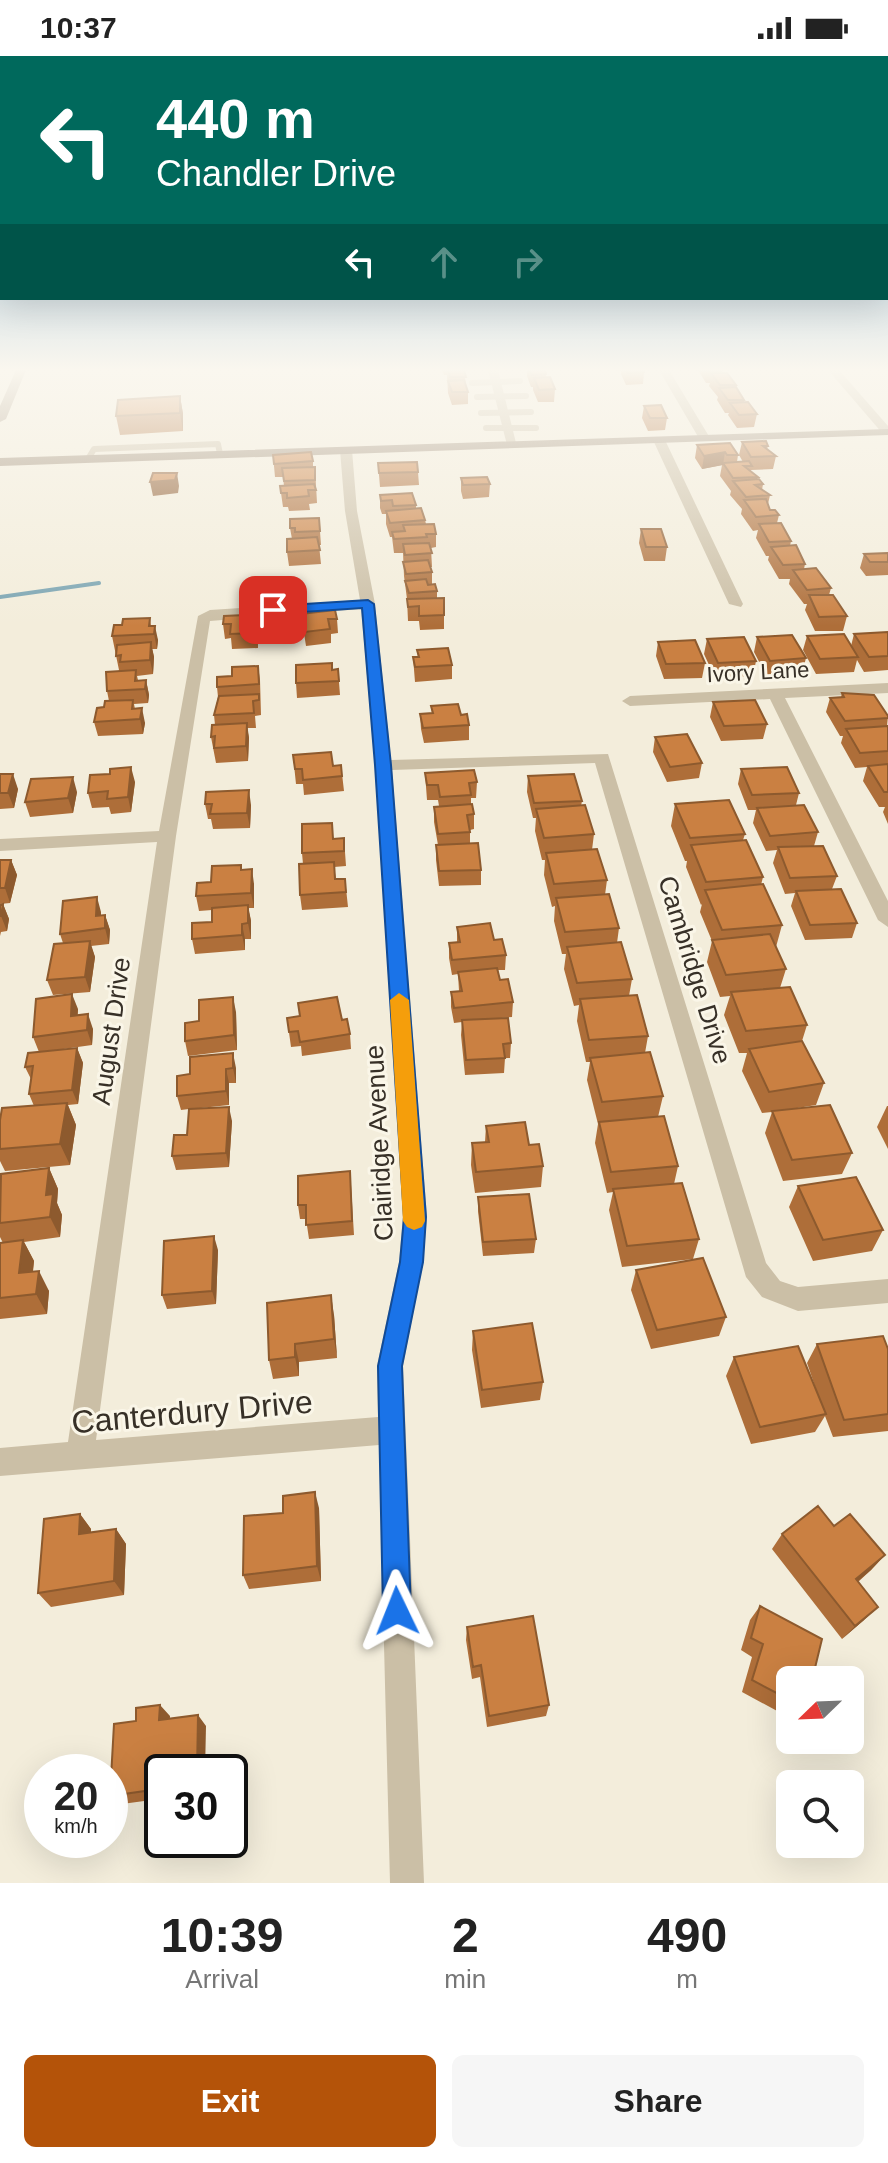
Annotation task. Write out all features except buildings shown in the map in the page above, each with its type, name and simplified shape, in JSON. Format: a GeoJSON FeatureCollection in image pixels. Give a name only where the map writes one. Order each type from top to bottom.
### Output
{"type":"FeatureCollection","features":[{"type":"Feature","properties":{"kind":"street"},"geometry":{"type":"LineString","coordinates":[[0,462],[187,455]]}},
{"type":"Feature","properties":{"kind":"street","name":"Clairidge Avenue"},"geometry":{"type":"LineString","coordinates":[[346,455],[351,511],[368,604],[383,765],[415,1217],[411,1262],[390,1366],[407,1883]]}},
{"type":"Feature","properties":{"kind":"street"},"geometry":{"type":"LineString","coordinates":[[666,455],[736,604]]}},
{"type":"Feature","properties":{"kind":"street","name":"August Drive"},"geometry":{"type":"LineString","coordinates":[[80,1456],[167,836],[206,616],[368,604]]}},
{"type":"Feature","properties":{"kind":"street","name":"Ivory Lane"},"geometry":{"type":"LineString","coordinates":[[630,701],[888,688]]}},
{"type":"Feature","properties":{"kind":"street"},"geometry":{"type":"LineString","coordinates":[[775,693],[888,920]]}},
{"type":"Feature","properties":{"kind":"street","name":"Cambridge Drive"},"geometry":{"type":"LineString","coordinates":[[383,765],[602,758],[755,1269],[771,1289],[798,1299],[888,1291]]}},
{"type":"Feature","properties":{"kind":"street"},"geometry":{"type":"LineString","coordinates":[[0,845],[167,836]]}},
{"type":"Feature","properties":{"kind":"street","name":"Canterdury Drive"},"geometry":{"type":"LineString","coordinates":[[0,1462],[390,1430]]}},
{"type":"Feature","properties":{"kind":"waterway"},"geometry":{"type":"LineString","coordinates":[[0,597],[99,583]]}},
{"type":"Feature","properties":{"kind":"slow traffic"},"geometry":{"type":"LineString","coordinates":[[399,1000],[414,1221]]}},
{"type":"Feature","properties":{"kind":"route"},"geometry":{"type":"LineString","coordinates":[[273,610],[368,604],[383,765],[415,1217],[411,1262],[390,1366],[397,1611]]}}]}
